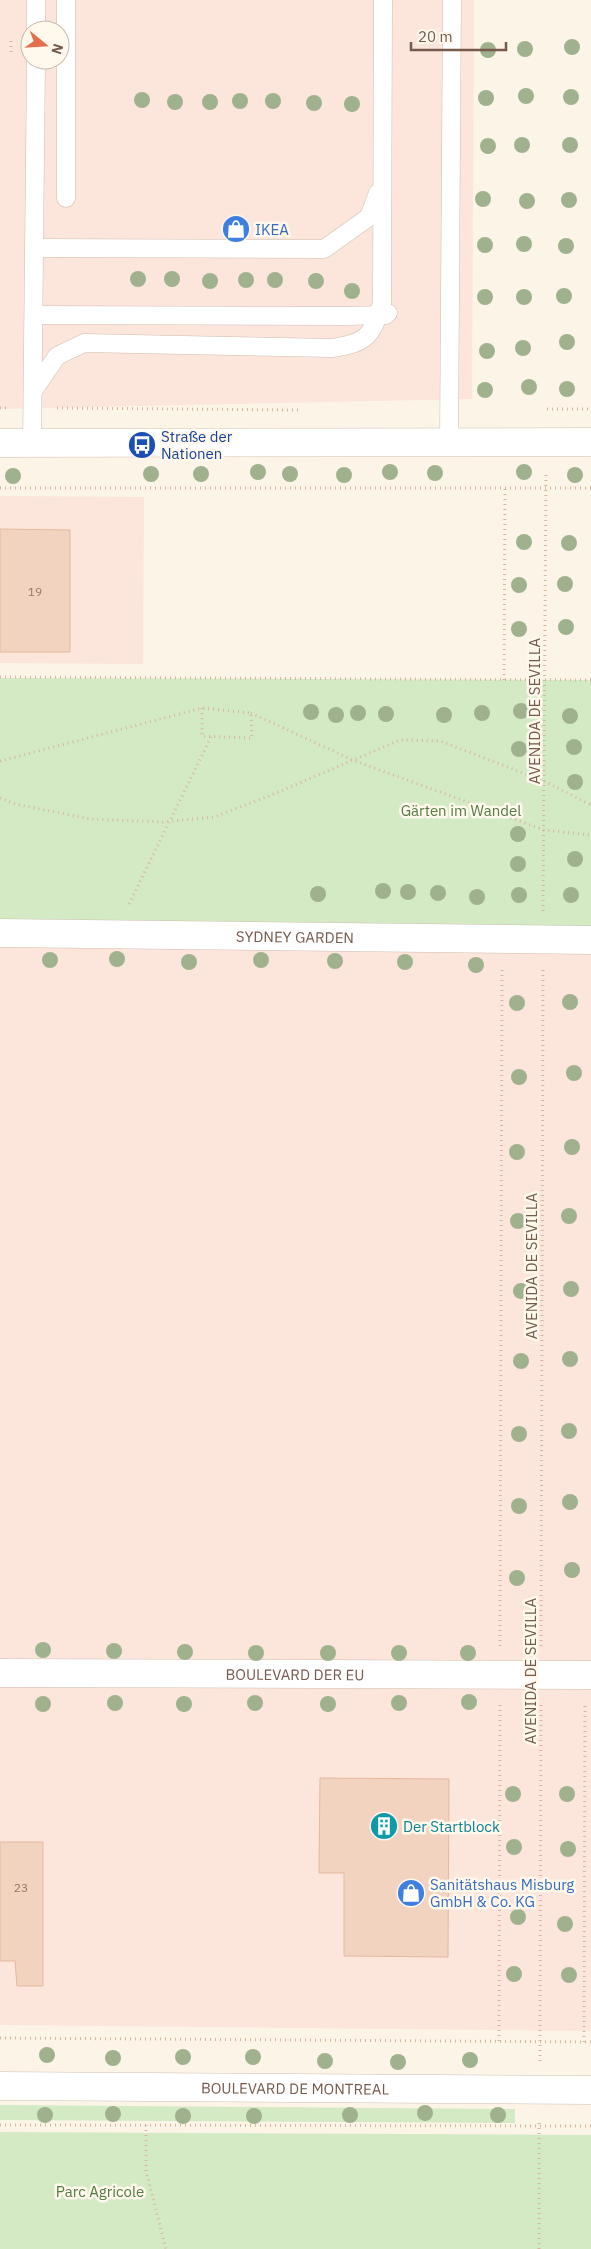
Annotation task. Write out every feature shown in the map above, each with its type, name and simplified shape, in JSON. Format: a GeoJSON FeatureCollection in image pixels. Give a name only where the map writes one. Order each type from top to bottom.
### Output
{"type":"FeatureCollection","features":[{"type":"Feature","properties":{"kind":"street"},"geometry":{"type":"LineString","coordinates":[[0,443],[591,442]]}},
{"type":"Feature","properties":{"kind":"street","name":"SYDNEY GARDEN"},"geometry":{"type":"LineString","coordinates":[[0,933],[591,940]]}},
{"type":"Feature","properties":{"kind":"street","name":"BOULEVARD DER EU"},"geometry":{"type":"LineString","coordinates":[[0,1673],[588,1675]]}},
{"type":"Feature","properties":{"kind":"street","name":"BOULEVARD DE MONTREAL"},"geometry":{"type":"LineString","coordinates":[[0,2086],[591,2090]]}},
{"type":"Feature","properties":{"kind":"lane"},"geometry":{"type":"LineString","coordinates":[[36,0],[36,20]]}},
{"type":"Feature","properties":{"kind":"lane"},"geometry":{"type":"LineString","coordinates":[[66,0],[66,198]]}},
{"type":"Feature","properties":{"kind":"lane"},"geometry":{"type":"LineString","coordinates":[[32,391],[57,356],[84,343],[332,348],[350,346],[367,338],[375,328],[382,304],[383,0]]}},
{"type":"Feature","properties":{"kind":"lane"},"geometry":{"type":"LineString","coordinates":[[34,315],[386,316],[393,304],[395,0]]}},
{"type":"Feature","properties":{"kind":"lane"},"geometry":{"type":"LineString","coordinates":[[450,442],[452,0]]}},
{"type":"Feature","properties":{"kind":"lane"},"geometry":{"type":"LineString","coordinates":[[32,444],[36,248],[36,70]]}},
{"type":"Feature","properties":{"kind":"lane"},"geometry":{"type":"LineString","coordinates":[[36,248],[324,249],[369,217],[382,183]]}},
{"type":"Feature","properties":{"kind":"path"},"geometry":{"type":"LineString","coordinates":[[0,408],[301,410]]}},
{"type":"Feature","properties":{"kind":"path"},"geometry":{"type":"LineString","coordinates":[[544,409],[591,409]]}},
{"type":"Feature","properties":{"kind":"path","name":"AVENIDA DE SEVILLA"},"geometry":{"type":"LineString","coordinates":[[539,2249],[543,940],[547,442]]}},
{"type":"Feature","properties":{"kind":"path"},"geometry":{"type":"LineString","coordinates":[[0,488],[591,488]]}},
{"type":"Feature","properties":{"kind":"path"},"geometry":{"type":"LineString","coordinates":[[504,680],[505,488]]}},
{"type":"Feature","properties":{"kind":"path"},"geometry":{"type":"LineString","coordinates":[[0,677],[591,680]]}},
{"type":"Feature","properties":{"kind":"path"},"geometry":{"type":"LineString","coordinates":[[202,708],[202,736],[211,737],[252,738],[252,713]]}},
{"type":"Feature","properties":{"kind":"path"},"geometry":{"type":"LineString","coordinates":[[0,761],[202,708],[252,713],[355,760],[544,830],[591,835]]}},
{"type":"Feature","properties":{"kind":"path"},"geometry":{"type":"LineString","coordinates":[[115,934],[211,737]]}},
{"type":"Feature","properties":{"kind":"path"},"geometry":{"type":"LineString","coordinates":[[0,798],[15,804],[90,819],[168,822],[214,817],[400,740],[440,741],[544,781],[591,805]]}},
{"type":"Feature","properties":{"kind":"path"},"geometry":{"type":"LineString","coordinates":[[500,2041],[502,939]]}},
{"type":"Feature","properties":{"kind":"path"},"geometry":{"type":"LineString","coordinates":[[584,2042],[588,1675]]}},
{"type":"Feature","properties":{"kind":"path"},"geometry":{"type":"LineString","coordinates":[[0,2038],[591,2042]]}},
{"type":"Feature","properties":{"kind":"path"},"geometry":{"type":"LineString","coordinates":[[0,2125],[591,2126]]}},
{"type":"Feature","properties":{"kind":"path"},"geometry":{"type":"LineString","coordinates":[[146,2126],[146,2170],[166,2249]]}},
{"type":"Feature","properties":{"kind":"shaded area","name":"IKEA"},"geometry":{"type":"Polygon","coordinates":[[[0,0],[474,0],[472,399],[0,409],[0,0]]]}},
{"type":"Feature","properties":{"kind":"shaded area"},"geometry":{"type":"Polygon","coordinates":[[[0,496],[144,497],[143,664],[0,663],[0,496]]]}},
{"type":"Feature","properties":{"kind":"shaded area"},"geometry":{"type":"Polygon","coordinates":[[[0,933],[591,938],[591,2031],[0,2025],[0,933]]]}},
{"type":"Feature","properties":{"kind":"green space","name":"Gärten im Wandel"},"geometry":{"type":"Polygon","coordinates":[[[0,678],[591,680],[591,940],[0,933],[0,678]]]}},
{"type":"Feature","properties":{"kind":"green space"},"geometry":{"type":"Polygon","coordinates":[[[0,2105],[515,2109],[515,2123],[0,2120],[0,2105]]]}},
{"type":"Feature","properties":{"kind":"green space","name":"Parc Agricole"},"geometry":{"type":"Polygon","coordinates":[[[0,2132],[591,2135],[591,2249],[0,2249],[0,2132]]]}},
{"type":"Feature","properties":{"kind":"building"},"geometry":{"type":"Polygon","coordinates":[[[0,529],[70,530],[70,652],[0,652],[0,529]]]}},
{"type":"Feature","properties":{"kind":"building","name":"Der Startblock"},"geometry":{"type":"Polygon","coordinates":[[[320,1778],[449,1779],[448,1957],[344,1956],[344,1873],[319,1873],[320,1778]]]}},
{"type":"Feature","properties":{"kind":"building"},"geometry":{"type":"Polygon","coordinates":[[[0,1842],[43,1842],[43,1986],[17,1986],[15,1961],[0,1961],[0,1842]]]}},
{"type":"Feature","properties":{"kind":"place","name":"IKEA"},"geometry":{"type":"Point","coordinates":[236,229]}},
{"type":"Feature","properties":{"kind":"place","name":"Straße der Nationen"},"geometry":{"type":"Point","coordinates":[142,445]}},
{"type":"Feature","properties":{"kind":"place","name":"Der Startblock"},"geometry":{"type":"Point","coordinates":[384,1826]}},
{"type":"Feature","properties":{"kind":"place","name":"Sanitätshaus Misburg GmbH & Co. KG"},"geometry":{"type":"Point","coordinates":[411,1893]}}]}
